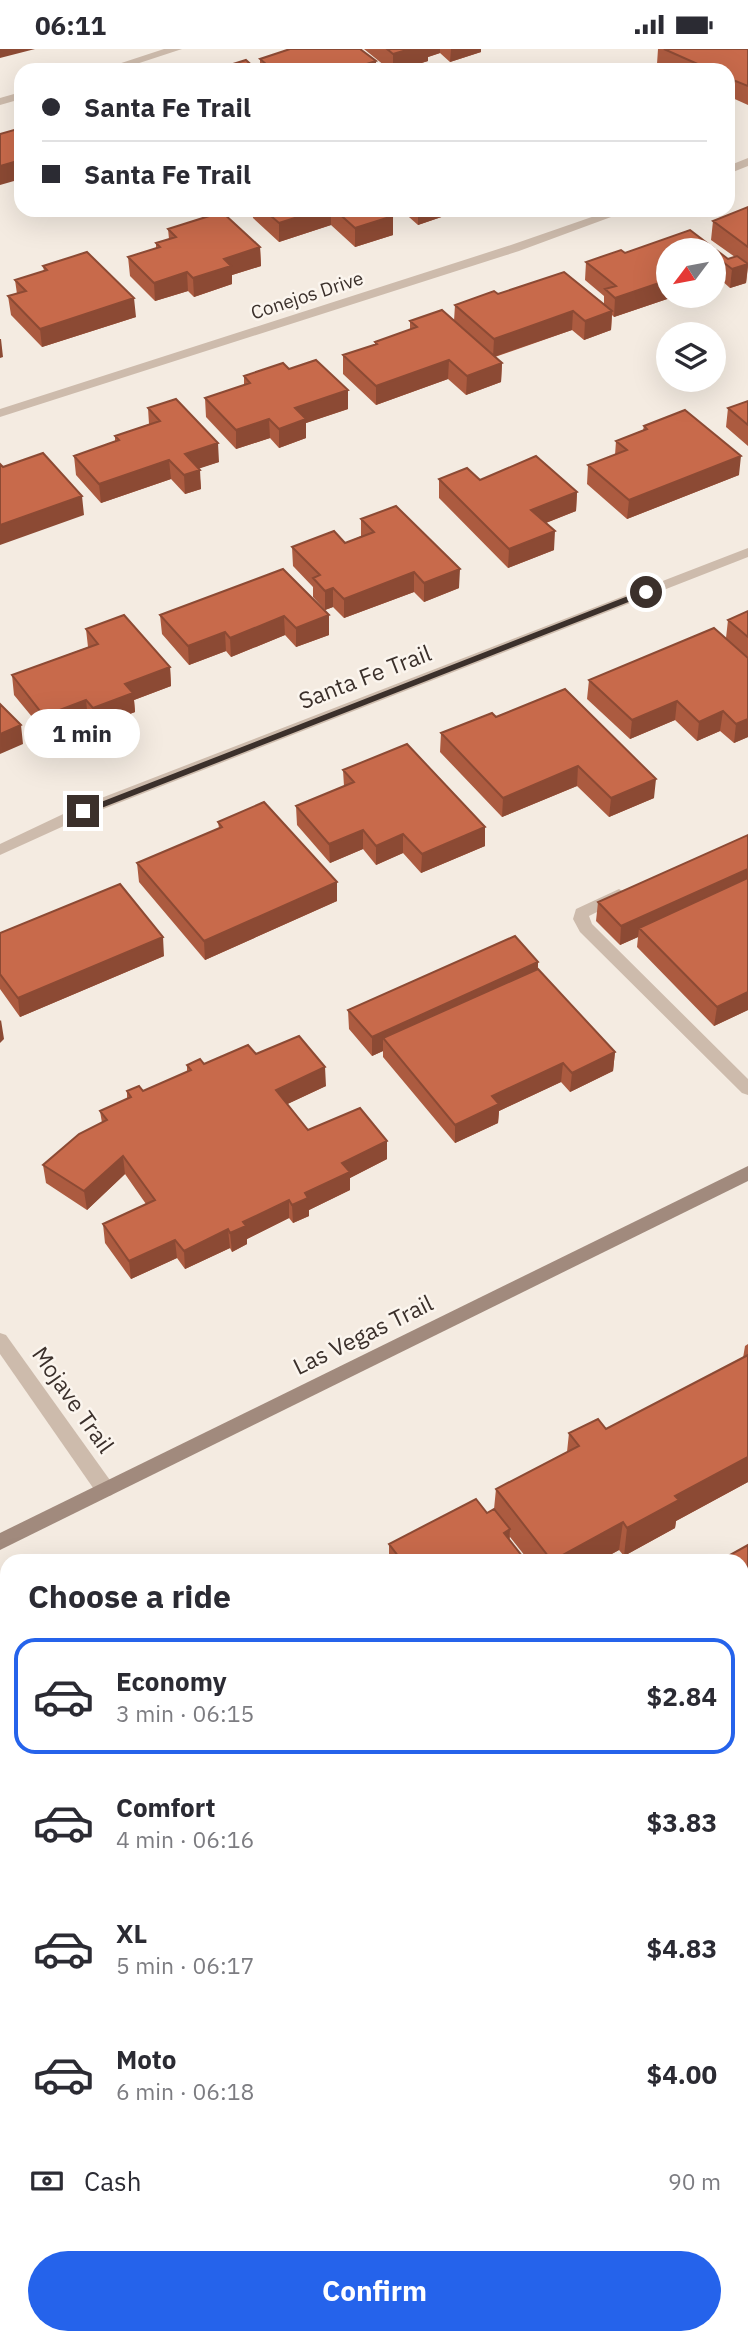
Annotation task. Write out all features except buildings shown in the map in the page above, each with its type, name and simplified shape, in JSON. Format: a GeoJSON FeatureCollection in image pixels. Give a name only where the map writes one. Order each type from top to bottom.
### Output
{"type":"FeatureCollection","features":[{"type":"Feature","properties":{"kind":"main road","name":"Las Vegas Trail"},"geometry":{"type":"LineString","coordinates":[[0,1542],[748,1173]]}},
{"type":"Feature","properties":{"kind":"street"},"geometry":{"type":"LineString","coordinates":[[129,63],[176,49]]}},
{"type":"Feature","properties":{"kind":"street","name":"Conejos Drive"},"geometry":{"type":"LineString","coordinates":[[0,413],[604,217]]}},
{"type":"Feature","properties":{"kind":"street","name":"Santa Fe Trail"},"geometry":{"type":"LineString","coordinates":[[0,850],[83,811],[748,552]]}},
{"type":"Feature","properties":{"kind":"street"},"geometry":{"type":"LineString","coordinates":[[638,886],[587,908],[581,919],[586,928],[748,1089]]}},
{"type":"Feature","properties":{"kind":"street","name":"Mojave Trail"},"geometry":{"type":"LineString","coordinates":[[0,1340],[105,1489]]}},
{"type":"Feature","properties":{"kind":"route"},"geometry":{"type":"LineString","coordinates":[[83,811],[646,592]]}}]}
